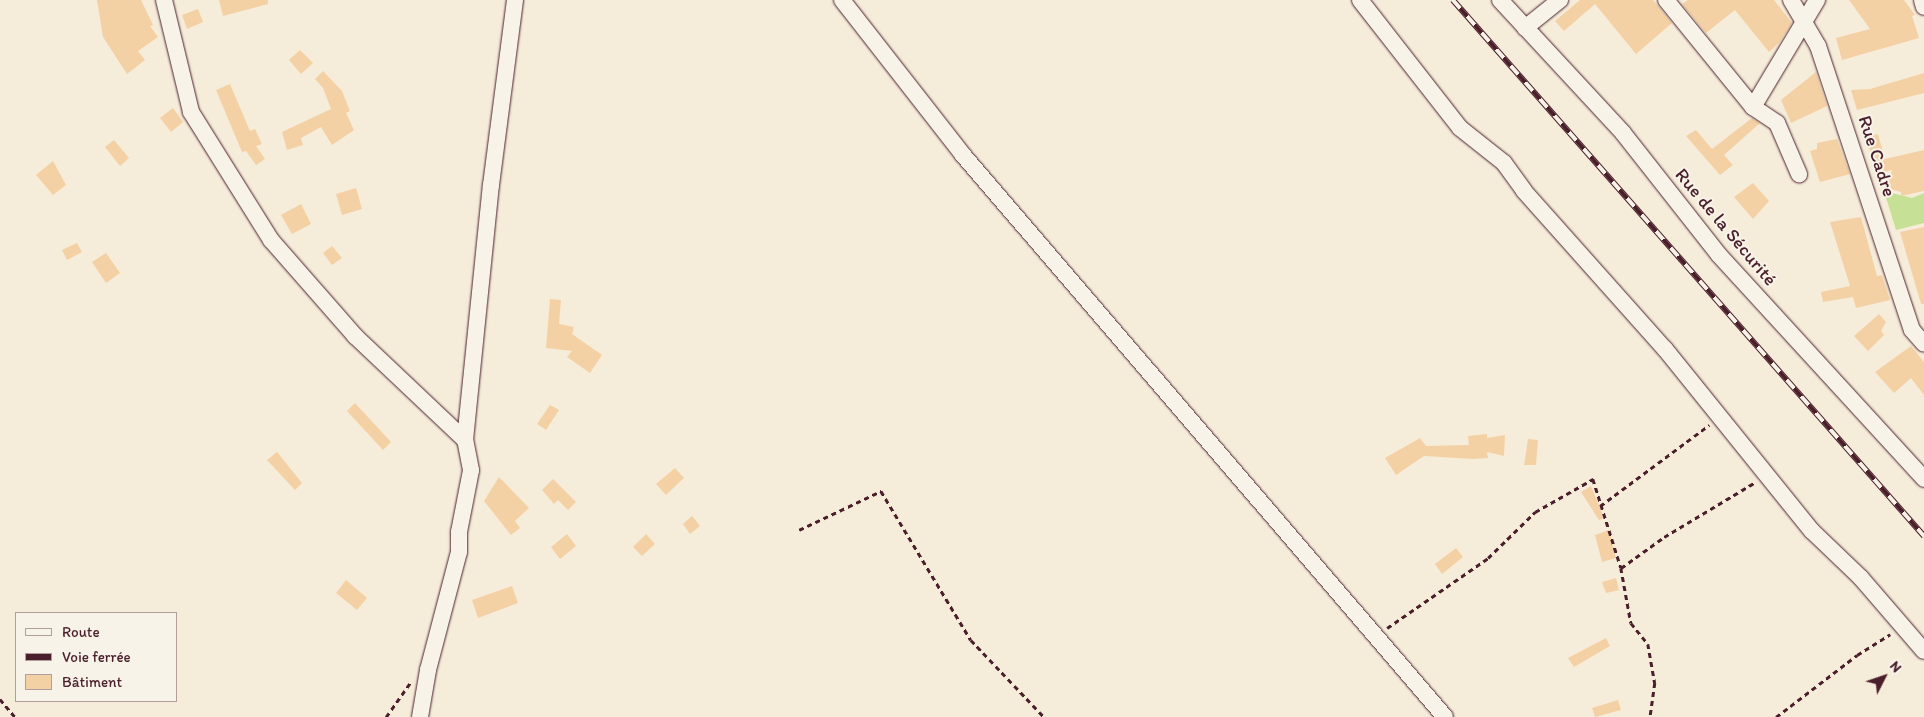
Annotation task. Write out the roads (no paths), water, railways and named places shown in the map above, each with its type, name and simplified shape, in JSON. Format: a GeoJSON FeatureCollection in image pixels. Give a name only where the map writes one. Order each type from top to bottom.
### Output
{"type":"FeatureCollection","features":[{"type":"Feature","properties":{"kind":"street"},"geometry":{"type":"LineString","coordinates":[[164,0],[191,112],[271,240],[354,336],[465,440]]}},
{"type":"Feature","properties":{"kind":"street"},"geometry":{"type":"LineString","coordinates":[[420,717],[428,670],[459,552],[458,532],[471,470],[465,440],[490,185],[515,0]]}},
{"type":"Feature","properties":{"kind":"street"},"geometry":{"type":"LineString","coordinates":[[842,0],[963,155],[1374,638],[1445,717]]}},
{"type":"Feature","properties":{"kind":"street"},"geometry":{"type":"LineString","coordinates":[[1360,0],[1460,128],[1504,163],[1524,191],[1665,349],[1766,474],[1924,652]]}},
{"type":"Feature","properties":{"kind":"street","name":"Rue de la Sécurité"},"geometry":{"type":"LineString","coordinates":[[1500,0],[1623,134],[1719,255],[1924,479]]}},
{"type":"Feature","properties":{"kind":"street"},"geometry":{"type":"LineString","coordinates":[[1525,28],[1560,0]]}},
{"type":"Feature","properties":{"kind":"street"},"geometry":{"type":"LineString","coordinates":[[1666,0],[1753,107],[1777,123],[1800,174]]}},
{"type":"Feature","properties":{"kind":"street","name":"Rue Cadre"},"geometry":{"type":"LineString","coordinates":[[1791,0],[1818,46],[1918,328]]}},
{"type":"Feature","properties":{"kind":"street"},"geometry":{"type":"LineString","coordinates":[[1753,107],[1796,41],[1803,20],[1817,0]]}},
{"type":"Feature","properties":{"kind":"street"},"geometry":{"type":"LineString","coordinates":[[1922,0],[1924,7]]}},
{"type":"Feature","properties":{"kind":"street"},"geometry":{"type":"LineString","coordinates":[[1918,328],[1924,344]]}},
{"type":"Feature","properties":{"kind":"railway"},"geometry":{"type":"LineString","coordinates":[[1453,0],[1924,536]]}}]}
